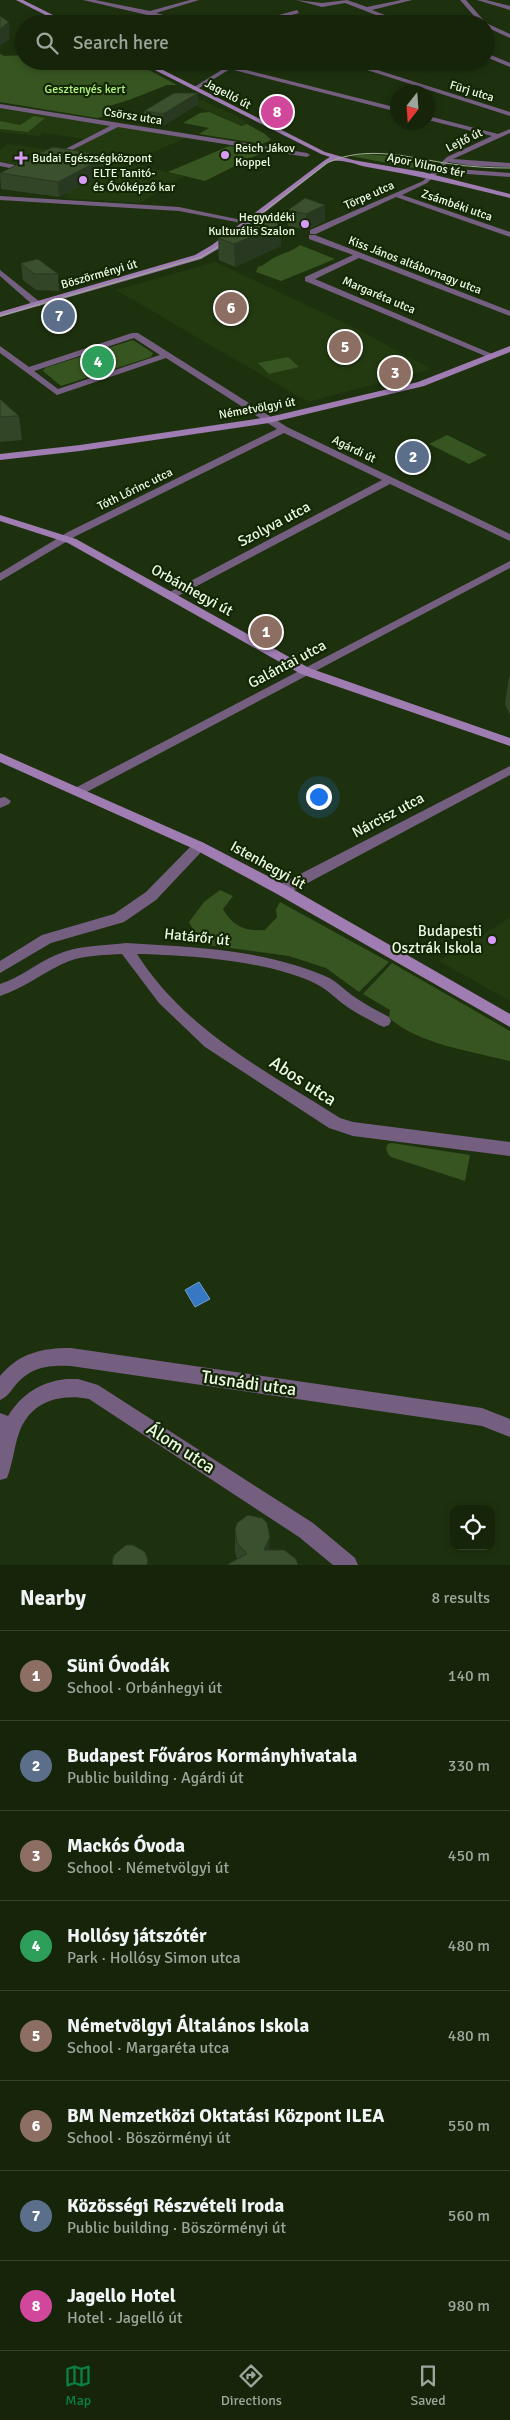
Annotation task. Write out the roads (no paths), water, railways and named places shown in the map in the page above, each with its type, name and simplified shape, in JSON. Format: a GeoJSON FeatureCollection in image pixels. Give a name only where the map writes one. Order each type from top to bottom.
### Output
{"type":"FeatureCollection","features":[{"type":"Feature","properties":{"kind":"street"},"geometry":{"type":"LineString","coordinates":[[19,0],[50,15]]}},
{"type":"Feature","properties":{"kind":"street"},"geometry":{"type":"LineString","coordinates":[[86,0],[159,15]]}},
{"type":"Feature","properties":{"kind":"street"},"geometry":{"type":"LineString","coordinates":[[151,13],[196,0]]}},
{"type":"Feature","properties":{"kind":"street"},"geometry":{"type":"LineString","coordinates":[[299,0],[322,5],[345,1],[382,15]]}},
{"type":"Feature","properties":{"kind":"street"},"geometry":{"type":"LineString","coordinates":[[366,9],[409,0]]}},
{"type":"Feature","properties":{"kind":"street"},"geometry":{"type":"LineString","coordinates":[[463,0],[477,15]]}},
{"type":"Feature","properties":{"kind":"street"},"geometry":{"type":"LineString","coordinates":[[480,0],[510,8]]}},
{"type":"Feature","properties":{"kind":"street"},"geometry":{"type":"LineString","coordinates":[[286,15],[298,12]]}},
{"type":"Feature","properties":{"kind":"street"},"geometry":{"type":"LineString","coordinates":[[495,29],[510,36]]}},
{"type":"Feature","properties":{"kind":"street"},"geometry":{"type":"LineString","coordinates":[[495,60],[510,66]]}},
{"type":"Feature","properties":{"kind":"street","name":"Jagelló út"},"geometry":{"type":"LineString","coordinates":[[157,70],[334,158]]}},
{"type":"Feature","properties":{"kind":"street"},"geometry":{"type":"LineString","coordinates":[[194,89],[224,70]]}},
{"type":"Feature","properties":{"kind":"street"},"geometry":{"type":"LineString","coordinates":[[241,70],[390,108]]}},
{"type":"Feature","properties":{"kind":"street","name":"Fürj utca"},"geometry":{"type":"LineString","coordinates":[[371,70],[510,114]]}},
{"type":"Feature","properties":{"kind":"street","name":"Csörsz utca"},"geometry":{"type":"LineString","coordinates":[[0,106],[307,155]]}},
{"type":"Feature","properties":{"kind":"street","name":"Jagelló út"},"geometry":{"type":"LineString","coordinates":[[253,119],[288,145],[307,155],[352,162]]}},
{"type":"Feature","properties":{"kind":"street"},"geometry":{"type":"LineString","coordinates":[[435,120],[498,136]]}},
{"type":"Feature","properties":{"kind":"street"},"geometry":{"type":"LineString","coordinates":[[46,161],[116,125]]}},
{"type":"Feature","properties":{"kind":"street","name":"Lejtő út"},"geometry":{"type":"LineString","coordinates":[[432,176],[446,160],[510,131]]}},
{"type":"Feature","properties":{"kind":"street","name":"Jagelló út"},"geometry":{"type":"LineString","coordinates":[[288,145],[305,145]]}},
{"type":"Feature","properties":{"kind":"street","name":"Csörsz utca"},"geometry":{"type":"LineString","coordinates":[[263,147],[288,145]]}},
{"type":"Feature","properties":{"kind":"street"},"geometry":{"type":"LineString","coordinates":[[307,155],[315,160],[317,169]]}},
{"type":"Feature","properties":{"kind":"street","name":"Böszörményi út"},"geometry":{"type":"LineString","coordinates":[[0,315],[185,262],[204,254],[334,158]]}},
{"type":"Feature","properties":{"kind":"street","name":"Apor Vilmos tér"},"geometry":{"type":"LineString","coordinates":[[446,160],[474,164],[510,165]]}},
{"type":"Feature","properties":{"kind":"street","name":"Apor Vilmos tér"},"geometry":{"type":"LineString","coordinates":[[352,162],[432,176],[510,196]]}},
{"type":"Feature","properties":{"kind":"street","name":"Böszörményi út"},"geometry":{"type":"LineString","coordinates":[[317,169],[352,162]]}},
{"type":"Feature","properties":{"kind":"street"},"geometry":{"type":"LineString","coordinates":[[0,164],[29,170]]}},
{"type":"Feature","properties":{"kind":"street"},"geometry":{"type":"LineString","coordinates":[[14,177],[38,165]]}},
{"type":"Feature","properties":{"kind":"street"},"geometry":{"type":"LineString","coordinates":[[439,170],[510,175]]}},
{"type":"Feature","properties":{"kind":"street","name":"Törpe utca"},"geometry":{"type":"LineString","coordinates":[[312,234],[425,182],[432,176]]}},
{"type":"Feature","properties":{"kind":"street","name":"Zsámbéki utca"},"geometry":{"type":"LineString","coordinates":[[396,195],[510,235]]}},
{"type":"Feature","properties":{"kind":"street"},"geometry":{"type":"LineString","coordinates":[[0,198],[179,209],[247,222]]}},
{"type":"Feature","properties":{"kind":"street","name":"Kiss János altábornagy utca"},"geometry":{"type":"LineString","coordinates":[[312,234],[510,314]]}},
{"type":"Feature","properties":{"kind":"street","name":"Margaréta utca"},"geometry":{"type":"LineString","coordinates":[[360,255],[308,279],[492,356]]}},
{"type":"Feature","properties":{"kind":"street"},"geometry":{"type":"LineString","coordinates":[[0,272],[37,304]]}},
{"type":"Feature","properties":{"kind":"street","name":"Agárdi út"},"geometry":{"type":"LineString","coordinates":[[28,370],[135,335],[284,429],[510,538]]}},
{"type":"Feature","properties":{"kind":"street"},"geometry":{"type":"LineString","coordinates":[[0,349],[57,392],[167,355]]}},
{"type":"Feature","properties":{"kind":"street","name":"Németvölgyi út"},"geometry":{"type":"LineString","coordinates":[[0,457],[80,448],[269,420],[421,384],[492,356],[508,352]]}},
{"type":"Feature","properties":{"kind":"street","name":"Tóth Lőrinc utca"},"geometry":{"type":"LineString","coordinates":[[0,578],[66,538],[284,429]]}},
{"type":"Feature","properties":{"kind":"street","name":"Szolyva utca"},"geometry":{"type":"LineString","coordinates":[[172,595],[390,480]]}},
{"type":"Feature","properties":{"kind":"street","name":"Orbánhegyi út"},"geometry":{"type":"LineString","coordinates":[[0,518],[66,538],[172,595],[305,672],[510,742]]}},
{"type":"Feature","properties":{"kind":"street","name":"Galántai utca"},"geometry":{"type":"LineString","coordinates":[[79,792],[510,564]]}},
{"type":"Feature","properties":{"kind":"street","name":"Istenhegyi út"},"geometry":{"type":"LineString","coordinates":[[0,756],[199,846],[282,890],[510,1022]]}},
{"type":"Feature","properties":{"kind":"street","name":"Nárcisz utca"},"geometry":{"type":"LineString","coordinates":[[282,890],[510,770]]}},
{"type":"Feature","properties":{"kind":"street"},"geometry":{"type":"LineString","coordinates":[[0,968],[47,939],[119,918],[151,896],[199,846]]}},
{"type":"Feature","properties":{"kind":"street","name":"Határőr út"},"geometry":{"type":"LineString","coordinates":[[0,990],[68,956],[85,952],[126,948],[250,959],[295,970],[323,981],[352,1002],[384,1021]]}},
{"type":"Feature","properties":{"kind":"street","name":"Abos utca"},"geometry":{"type":"LineString","coordinates":[[126,948],[134,962],[175,1010],[204,1038],[335,1124],[353,1129],[510,1149]]}},
{"type":"Feature","properties":{"kind":"street","name":"Tusnádi utca"},"geometry":{"type":"LineString","coordinates":[[0,1391],[19,1368],[34,1359],[50,1356],[71,1357],[482,1417],[510,1428]]}},
{"type":"Feature","properties":{"kind":"street","name":"Álom utca"},"geometry":{"type":"LineString","coordinates":[[5,1425],[28,1404],[50,1390],[67,1387],[92,1391],[306,1530],[348,1565]]}},
{"type":"Feature","properties":{"kind":"street"},"geometry":{"type":"LineString","coordinates":[[0,1471],[5,1425]]}},
{"type":"Feature","properties":{"kind":"water"},"geometry":{"type":"Polygon","coordinates":[[[199,1282],[210,1299],[195,1307],[185,1290],[199,1282]]]}},
{"type":"Feature","properties":{"kind":"tram line"},"geometry":{"type":"LineString","coordinates":[[0,316],[201,257],[216,248],[327,163],[342,157],[373,153],[389,154],[466,166],[510,168]]}},
{"type":"Feature","properties":{"kind":"place","name":"Jagello Hotel"},"geometry":{"type":"Point","coordinates":[277,112]}},
{"type":"Feature","properties":{"kind":"place","name":"Reich Jákov Koppel"},"geometry":{"type":"Point","coordinates":[225,155]}},
{"type":"Feature","properties":{"kind":"place","name":"Budai Egészségközpont"},"geometry":{"type":"Point","coordinates":[21,158]}},
{"type":"Feature","properties":{"kind":"place","name":"ELTE Tanitó- és Óvóképző kar"},"geometry":{"type":"Point","coordinates":[83,180]}},
{"type":"Feature","properties":{"kind":"place","name":"Hegyvidéki Kulturális Szalon"},"geometry":{"type":"Point","coordinates":[305,224]}},
{"type":"Feature","properties":{"kind":"place","name":"BM Nemzetközi Oktatási Központ ILEA"},"geometry":{"type":"Point","coordinates":[231,308]}},
{"type":"Feature","properties":{"kind":"place","name":"Közösségi Részvételi Iroda"},"geometry":{"type":"Point","coordinates":[59,316]}},
{"type":"Feature","properties":{"kind":"place","name":"Németvölgyi Általános Iskola"},"geometry":{"type":"Point","coordinates":[345,347]}},
{"type":"Feature","properties":{"kind":"place","name":"Hollósy játszótér"},"geometry":{"type":"Point","coordinates":[98,362]}},
{"type":"Feature","properties":{"kind":"place","name":"Mackós Óvoda"},"geometry":{"type":"Point","coordinates":[395,373]}},
{"type":"Feature","properties":{"kind":"place","name":"Budapest Főváros Kormányhivatala"},"geometry":{"type":"Point","coordinates":[413,457]}},
{"type":"Feature","properties":{"kind":"place","name":"Süni Óvodák"},"geometry":{"type":"Point","coordinates":[266,632]}},
{"type":"Feature","properties":{"kind":"place","name":"Budapesti Osztrák Iskola"},"geometry":{"type":"Point","coordinates":[492,940]}},
{"type":"Feature","properties":{"kind":"park label","name":"Gesztenyés kert"},"geometry":{"type":"Point","coordinates":[85,89]}}]}
